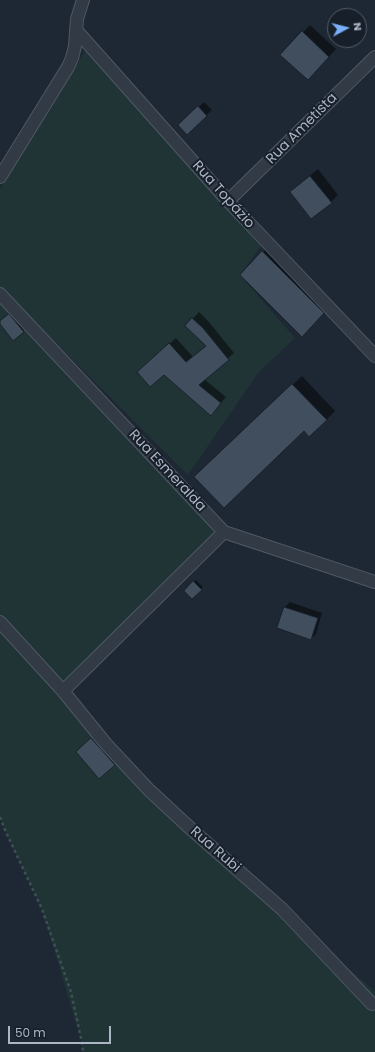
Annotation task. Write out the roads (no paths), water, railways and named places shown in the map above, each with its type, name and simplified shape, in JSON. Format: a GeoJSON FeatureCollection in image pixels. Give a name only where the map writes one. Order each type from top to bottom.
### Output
{"type":"FeatureCollection","features":[{"type":"Feature","properties":{"kind":"street"},"geometry":{"type":"LineString","coordinates":[[0,177],[68,67],[75,46],[77,19],[83,0]]}},
{"type":"Feature","properties":{"kind":"street","name":"Rua Topázio"},"geometry":{"type":"LineString","coordinates":[[76,30],[228,201],[375,356]]}},
{"type":"Feature","properties":{"kind":"street","name":"Rua Ametista"},"geometry":{"type":"LineString","coordinates":[[228,201],[375,56]]}},
{"type":"Feature","properties":{"kind":"street","name":"Rua Esmeralda"},"geometry":{"type":"LineString","coordinates":[[0,294],[224,532],[375,582]]}},
{"type":"Feature","properties":{"kind":"street"},"geometry":{"type":"LineString","coordinates":[[63,691],[224,532]]}},
{"type":"Feature","properties":{"kind":"street","name":"Rua Rubi"},"geometry":{"type":"LineString","coordinates":[[0,622],[63,691],[106,744],[149,790],[282,909],[372,1004]]}}]}
